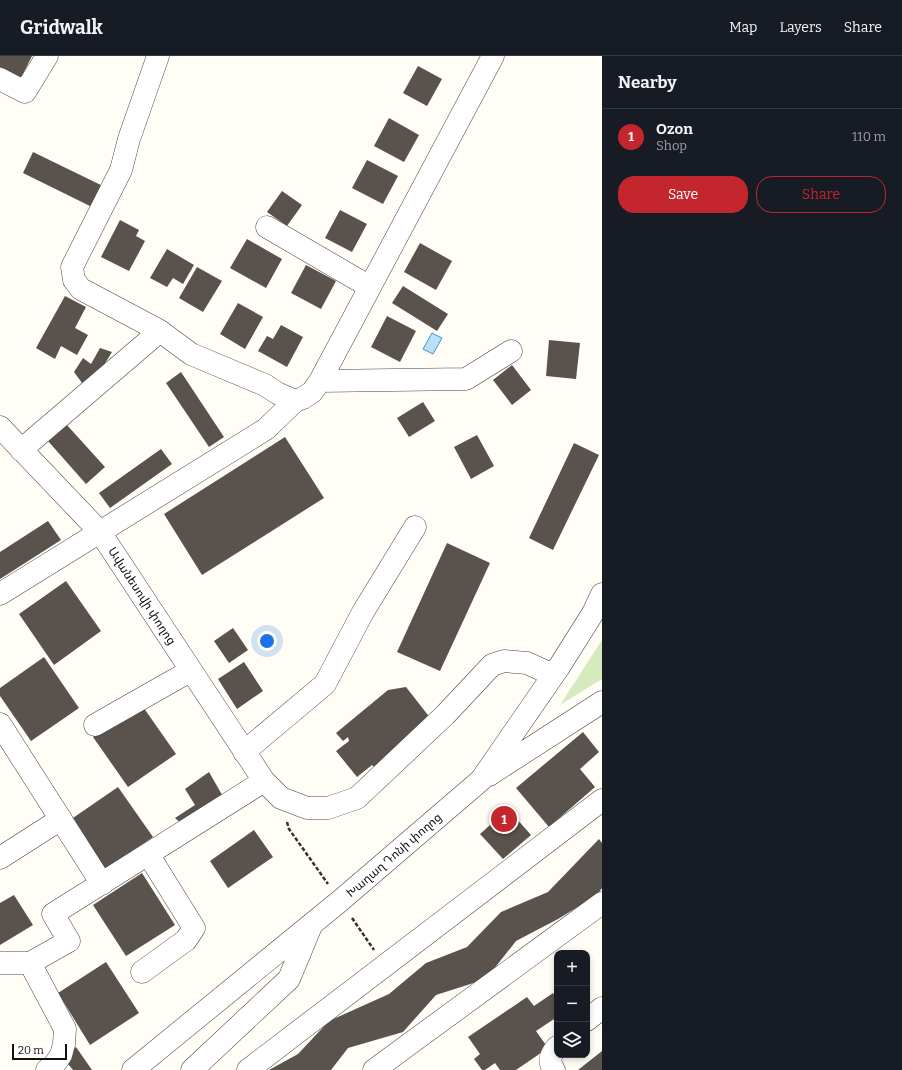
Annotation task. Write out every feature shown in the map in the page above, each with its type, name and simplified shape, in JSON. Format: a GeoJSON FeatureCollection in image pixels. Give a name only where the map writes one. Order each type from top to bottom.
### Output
{"type":"FeatureCollection","features":[{"type":"Feature","properties":{"kind":"street"},"geometry":{"type":"LineString","coordinates":[[0,79],[25,92],[46,56]]}},
{"type":"Feature","properties":{"kind":"street"},"geometry":{"type":"LineString","coordinates":[[158,56],[129,139],[121,170],[72,267],[74,280],[81,289],[160,331],[191,354],[265,385],[277,393],[295,401]]}},
{"type":"Feature","properties":{"kind":"street"},"geometry":{"type":"LineString","coordinates":[[0,594],[266,429],[295,401],[304,398],[312,392],[320,381],[493,56]]}},
{"type":"Feature","properties":{"kind":"street"},"geometry":{"type":"LineString","coordinates":[[266,227],[370,287]]}},
{"type":"Feature","properties":{"kind":"street"},"geometry":{"type":"LineString","coordinates":[[21,450],[160,331]]}},
{"type":"Feature","properties":{"kind":"street"},"geometry":{"type":"LineString","coordinates":[[320,381],[466,379],[511,351]]}},
{"type":"Feature","properties":{"kind":"street","name":"Ավանեսովի փողոց"},"geometry":{"type":"LineString","coordinates":[[0,427],[100,532],[244,752],[264,781],[282,798],[307,808],[328,808],[357,798],[445,714],[492,665],[504,661],[527,663],[553,675]]}},
{"type":"Feature","properties":{"kind":"street"},"geometry":{"type":"LineString","coordinates":[[244,752],[326,684],[363,612],[415,527]]}},
{"type":"Feature","properties":{"kind":"street","name":"Խաղաղ Դոնի փողոց"},"geometry":{"type":"LineString","coordinates":[[132,1070],[340,901],[481,780],[553,675],[593,613],[602,594]]}},
{"type":"Feature","properties":{"kind":"street"},"geometry":{"type":"LineString","coordinates":[[95,725],[190,670]]}},
{"type":"Feature","properties":{"kind":"street"},"geometry":{"type":"LineString","coordinates":[[481,780],[602,702]]}},
{"type":"Feature","properties":{"kind":"street"},"geometry":{"type":"LineString","coordinates":[[0,724],[102,884]]}},
{"type":"Feature","properties":{"kind":"street"},"geometry":{"type":"LineString","coordinates":[[0,964],[30,963],[69,941],[53,914],[264,781]]}},
{"type":"Feature","properties":{"kind":"street"},"geometry":{"type":"LineString","coordinates":[[248,1070],[602,800]]}},
{"type":"Feature","properties":{"kind":"street"},"geometry":{"type":"LineString","coordinates":[[0,858],[61,819]]}},
{"type":"Feature","properties":{"kind":"street"},"geometry":{"type":"LineString","coordinates":[[142,972],[186,940],[194,928],[148,854]]}},
{"type":"Feature","properties":{"kind":"street"},"geometry":{"type":"LineString","coordinates":[[374,1070],[602,903]]}},
{"type":"Feature","properties":{"kind":"street"},"geometry":{"type":"LineString","coordinates":[[192,1070],[289,979],[312,923]]}},
{"type":"Feature","properties":{"kind":"street"},"geometry":{"type":"LineString","coordinates":[[30,963],[65,1029],[64,1044],[61,1055],[54,1065],[47,1070]]}},
{"type":"Feature","properties":{"kind":"street"},"geometry":{"type":"LineString","coordinates":[[590,1018],[602,1008]]}},
{"type":"Feature","properties":{"kind":"street"},"geometry":{"type":"LineString","coordinates":[[554,1050],[551,1054],[550,1061],[554,1070]]}},
{"type":"Feature","properties":{"kind":"path"},"geometry":{"type":"LineString","coordinates":[[289,829],[385,966]]}},
{"type":"Feature","properties":{"kind":"green space"},"geometry":{"type":"Polygon","coordinates":[[[602,640],[602,679],[560,705],[602,640]]]}},
{"type":"Feature","properties":{"kind":"water"},"geometry":{"type":"Polygon","coordinates":[[[432,333],[442,338],[433,354],[423,349],[432,333]]]}},
{"type":"Feature","properties":{"kind":"building"},"geometry":{"type":"Polygon","coordinates":[[[0,56],[32,56],[21,78],[0,67],[0,56]]]}},
{"type":"Feature","properties":{"kind":"building"},"geometry":{"type":"Polygon","coordinates":[[[418,66],[442,79],[427,106],[403,93],[418,66]]]}},
{"type":"Feature","properties":{"kind":"building"},"geometry":{"type":"Polygon","coordinates":[[[389,118],[419,135],[404,162],[374,146],[389,118]]]}},
{"type":"Feature","properties":{"kind":"building"},"geometry":{"type":"Polygon","coordinates":[[[33,152],[107,188],[96,209],[23,173],[33,152]]]}},
{"type":"Feature","properties":{"kind":"building"},"geometry":{"type":"Polygon","coordinates":[[[367,160],[398,176],[383,204],[352,188],[367,160]]]}},
{"type":"Feature","properties":{"kind":"building"},"geometry":{"type":"Polygon","coordinates":[[[282,191],[302,205],[287,226],[267,212],[282,191]]]}},
{"type":"Feature","properties":{"kind":"building"},"geometry":{"type":"Polygon","coordinates":[[[340,210],[367,224],[352,252],[325,238],[340,210]]]}},
{"type":"Feature","properties":{"kind":"building"},"geometry":{"type":"Polygon","coordinates":[[[120,220],[139,230],[136,236],[145,241],[129,271],[101,257],[120,220]]]}},
{"type":"Feature","properties":{"kind":"building"},"geometry":{"type":"Polygon","coordinates":[[[247,239],[282,259],[266,288],[230,268],[247,239]]]}},
{"type":"Feature","properties":{"kind":"building"},"geometry":{"type":"Polygon","coordinates":[[[420,243],[452,261],[436,290],[404,272],[420,243]]]}},
{"type":"Feature","properties":{"kind":"building"},"geometry":{"type":"Polygon","coordinates":[[[167,249],[194,265],[183,284],[173,278],[167,287],[150,278],[167,249]]]}},
{"type":"Feature","properties":{"kind":"building"},"geometry":{"type":"Polygon","coordinates":[[[306,265],[336,281],[321,309],[291,293],[306,265]]]}},
{"type":"Feature","properties":{"kind":"building"},"geometry":{"type":"Polygon","coordinates":[[[197,267],[222,281],[203,312],[179,298],[197,267]]]}},
{"type":"Feature","properties":{"kind":"building"},"geometry":{"type":"Polygon","coordinates":[[[403,286],[448,314],[437,331],[392,303],[403,286]]]}},
{"type":"Feature","properties":{"kind":"building"},"geometry":{"type":"Polygon","coordinates":[[[65,296],[86,307],[75,328],[88,335],[77,355],[61,346],[55,359],[36,348],[65,296]]]}},
{"type":"Feature","properties":{"kind":"building"},"geometry":{"type":"Polygon","coordinates":[[[238,303],[263,317],[245,349],[220,334],[238,303]]]}},
{"type":"Feature","properties":{"kind":"building"},"geometry":{"type":"Polygon","coordinates":[[[387,316],[416,331],[400,362],[371,347],[387,316]]]}},
{"type":"Feature","properties":{"kind":"building"},"geometry":{"type":"Polygon","coordinates":[[[281,325],[303,337],[287,367],[258,351],[267,336],[273,339],[281,325]]]}},
{"type":"Feature","properties":{"kind":"building"},"geometry":{"type":"Polygon","coordinates":[[[549,340],[580,343],[576,379],[546,376],[549,340]]]}},
{"type":"Feature","properties":{"kind":"building"},"geometry":{"type":"Polygon","coordinates":[[[100,348],[112,352],[88,391],[74,372],[83,358],[91,364],[100,348]]]}},
{"type":"Feature","properties":{"kind":"building"},"geometry":{"type":"Polygon","coordinates":[[[512,365],[531,390],[512,405],[493,380],[512,365]]]}},
{"type":"Feature","properties":{"kind":"building"},"geometry":{"type":"Polygon","coordinates":[[[181,372],[224,437],[209,447],[166,383],[181,372]]]}},
{"type":"Feature","properties":{"kind":"building"},"geometry":{"type":"Polygon","coordinates":[[[423,402],[435,421],[409,437],[397,418],[423,402]]]}},
{"type":"Feature","properties":{"kind":"building"},"geometry":{"type":"Polygon","coordinates":[[[66,424],[105,467],[86,484],[48,441],[66,424]]]}},
{"type":"Feature","properties":{"kind":"building"},"geometry":{"type":"Polygon","coordinates":[[[477,435],[494,466],[471,479],[454,447],[477,435]]]}},
{"type":"Feature","properties":{"kind":"building"},"geometry":{"type":"Polygon","coordinates":[[[285,437],[324,498],[202,575],[164,514],[285,437]]]}},
{"type":"Feature","properties":{"kind":"building"},"geometry":{"type":"Polygon","coordinates":[[[574,443],[599,455],[553,550],[529,538],[574,443]]]}},
{"type":"Feature","properties":{"kind":"building"},"geometry":{"type":"Polygon","coordinates":[[[161,449],[172,464],[110,508],[99,493],[161,449]]]}},
{"type":"Feature","properties":{"kind":"building"},"geometry":{"type":"Polygon","coordinates":[[[48,521],[61,540],[0,579],[0,552],[48,521]]]}},
{"type":"Feature","properties":{"kind":"building"},"geometry":{"type":"Polygon","coordinates":[[[447,543],[490,563],[440,671],[397,652],[447,543]]]}},
{"type":"Feature","properties":{"kind":"building"},"geometry":{"type":"Polygon","coordinates":[[[66,581],[101,631],[54,665],[19,614],[66,581]]]}},
{"type":"Feature","properties":{"kind":"building"},"geometry":{"type":"Polygon","coordinates":[[[233,628],[248,650],[229,663],[214,641],[233,628]]]}},
{"type":"Feature","properties":{"kind":"building"},"geometry":{"type":"Polygon","coordinates":[[[44,657],[79,708],[31,741],[0,696],[0,688],[44,657]]]}},
{"type":"Feature","properties":{"kind":"building"},"geometry":{"type":"Polygon","coordinates":[[[244,662],[263,691],[237,709],[218,679],[244,662]]]}},
{"type":"Feature","properties":{"kind":"building"},"geometry":{"type":"Polygon","coordinates":[[[406,687],[431,719],[375,768],[372,765],[357,777],[336,751],[349,741],[348,737],[343,741],[336,733],[388,690],[406,687]]]}},
{"type":"Feature","properties":{"kind":"building"},"geometry":{"type":"Polygon","coordinates":[[[141,704],[176,754],[128,787],[93,737],[141,704]]]}},
{"type":"Feature","properties":{"kind":"building"},"geometry":{"type":"Polygon","coordinates":[[[583,732],[599,752],[580,769],[595,787],[549,827],[516,788],[583,732]]]}},
{"type":"Feature","properties":{"kind":"building"},"geometry":{"type":"Polygon","coordinates":[[[209,772],[225,800],[183,825],[175,818],[195,805],[185,789],[209,772]]]}},
{"type":"Feature","properties":{"kind":"building"},"geometry":{"type":"Polygon","coordinates":[[[118,787],[153,837],[105,870],[70,820],[118,787]]]}},
{"type":"Feature","properties":{"kind":"building"},"geometry":{"type":"Polygon","coordinates":[[[508,809],[531,835],[503,859],[480,834],[508,809]]]}},
{"type":"Feature","properties":{"kind":"building"},"geometry":{"type":"Polygon","coordinates":[[[254,830],[273,857],[228,888],[210,861],[254,830]]]}},
{"type":"Feature","properties":{"kind":"building"},"geometry":{"type":"Polygon","coordinates":[[[599,839],[602,843],[602,888],[597,895],[558,919],[516,941],[486,979],[436,995],[403,1032],[348,1048],[331,1070],[269,1070],[298,1054],[329,1021],[389,994],[426,963],[467,947],[501,912],[548,892],[599,839]]]}},
{"type":"Feature","properties":{"kind":"building"},"geometry":{"type":"Polygon","coordinates":[[[142,873],[175,925],[126,956],[93,905],[142,873]]]}},
{"type":"Feature","properties":{"kind":"building"},"geometry":{"type":"Polygon","coordinates":[[[14,895],[33,925],[0,945],[0,903],[14,895]]]}},
{"type":"Feature","properties":{"kind":"building"},"geometry":{"type":"Polygon","coordinates":[[[106,962],[139,1013],[90,1045],[58,993],[106,962]]]}},
{"type":"Feature","properties":{"kind":"building"},"geometry":{"type":"Polygon","coordinates":[[[553,993],[554,1019],[536,1031],[548,1048],[516,1070],[500,1070],[495,1063],[485,1070],[482,1070],[474,1059],[480,1054],[468,1037],[527,997],[534,1006],[553,993]]]}},
{"type":"Feature","properties":{"kind":"building"},"geometry":{"type":"Polygon","coordinates":[[[76,1047],[92,1070],[73,1070],[62,1057],[76,1047]]]}},
{"type":"Feature","properties":{"kind":"building"},"geometry":{"type":"Polygon","coordinates":[[[602,1051],[602,1070],[578,1070],[602,1051]]]}},
{"type":"Feature","properties":{"kind":"place","name":"Ozon"},"geometry":{"type":"Point","coordinates":[504,819]}}]}
